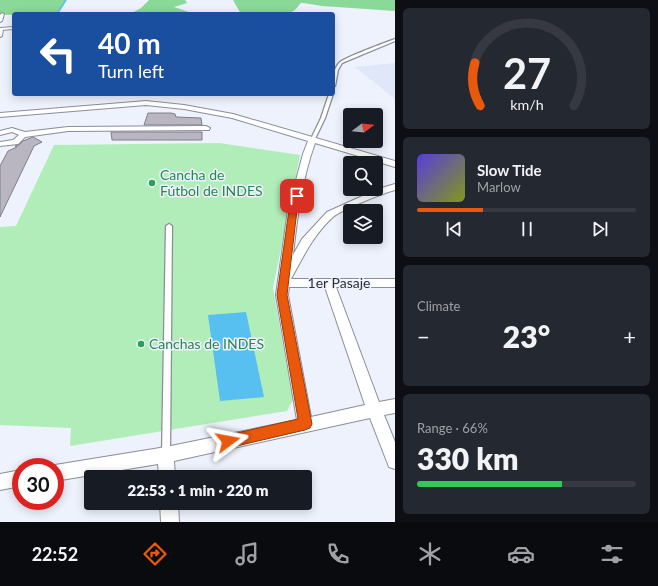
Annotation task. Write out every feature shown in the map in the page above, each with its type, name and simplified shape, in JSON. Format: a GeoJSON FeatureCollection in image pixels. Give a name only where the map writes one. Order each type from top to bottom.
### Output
{"type":"FeatureCollection","features":[{"type":"Feature","properties":{"kind":"street"},"geometry":{"type":"LineString","coordinates":[[0,21],[2,14]]}},
{"type":"Feature","properties":{"kind":"street"},"geometry":{"type":"LineString","coordinates":[[0,36],[0,29],[12,28]]}},
{"type":"Feature","properties":{"kind":"street"},"geometry":{"type":"LineString","coordinates":[[0,115],[104,105],[146,103],[184,106],[233,116],[395,164]]}},
{"type":"Feature","properties":{"kind":"street"},"geometry":{"type":"LineString","coordinates":[[0,153],[3,144],[19,140],[23,135],[68,129],[206,128]]}},
{"type":"Feature","properties":{"kind":"street"},"geometry":{"type":"LineString","coordinates":[[0,133],[16,130],[20,131],[23,135]]}},
{"type":"Feature","properties":{"kind":"street"},"geometry":{"type":"LineString","coordinates":[[305,424],[282,295],[293,210],[307,154],[313,139]]}},
{"type":"Feature","properties":{"kind":"street"},"geometry":{"type":"LineString","coordinates":[[283,283],[306,241],[330,214],[381,191],[395,188]]}},
{"type":"Feature","properties":{"kind":"street","name":"1er Pasaje"},"geometry":{"type":"LineString","coordinates":[[283,283],[395,283]]}},
{"type":"Feature","properties":{"kind":"street"},"geometry":{"type":"LineString","coordinates":[[329,283],[374,409],[395,461]]}},
{"type":"Feature","properties":{"kind":"street"},"geometry":{"type":"LineString","coordinates":[[64,472],[166,455],[374,409],[395,406]]}},
{"type":"Feature","properties":{"kind":"street"},"geometry":{"type":"LineString","coordinates":[[166,455],[167,470]]}},
{"type":"Feature","properties":{"kind":"street"},"geometry":{"type":"LineString","coordinates":[[0,482],[12,480]]}},
{"type":"Feature","properties":{"kind":"street"},"geometry":{"type":"LineString","coordinates":[[169,510],[170,522]]}},
{"type":"Feature","properties":{"kind":"lane"},"geometry":{"type":"LineString","coordinates":[[335,75],[336,70],[341,62],[395,40]]}},
{"type":"Feature","properties":{"kind":"lane"},"geometry":{"type":"LineString","coordinates":[[313,139],[323,118],[330,96]]}},
{"type":"Feature","properties":{"kind":"lane"},"geometry":{"type":"LineString","coordinates":[[166,455],[169,226]]}},
{"type":"Feature","properties":{"kind":"shaded area"},"geometry":{"type":"Polygon","coordinates":[[[395,63],[395,99],[355,67],[395,63]]]}},
{"type":"Feature","properties":{"kind":"green space"},"geometry":{"type":"Polygon","coordinates":[[[0,0],[66,0],[58,12],[12,12],[12,15],[0,15],[0,0]]]}},
{"type":"Feature","properties":{"kind":"green space"},"geometry":{"type":"Polygon","coordinates":[[[149,0],[185,0],[187,3],[174,7],[189,12],[134,12],[141,8],[149,0]]]}},
{"type":"Feature","properties":{"kind":"green space"},"geometry":{"type":"Polygon","coordinates":[[[233,0],[395,0],[395,11],[322,6],[301,3],[292,12],[240,12],[233,0]]]}},
{"type":"Feature","properties":{"kind":"green space","name":"Canchas de INDES"},"geometry":{"type":"Polygon","coordinates":[[[219,143],[300,155],[273,288],[293,400],[287,411],[70,446],[71,428],[0,425],[0,227],[16,226],[54,145],[219,143]]]}},
{"type":"Feature","properties":{"kind":"water"},"geometry":{"type":"Polygon","coordinates":[[[246,312],[264,397],[220,401],[208,315],[246,312]]]}},
{"type":"Feature","properties":{"kind":"building"},"geometry":{"type":"Polygon","coordinates":[[[148,113],[171,113],[175,114],[176,117],[201,118],[202,125],[144,125],[148,113]]]}},
{"type":"Feature","properties":{"kind":"building"},"geometry":{"type":"Polygon","coordinates":[[[111,132],[202,132],[202,140],[112,140],[111,132]]]}},
{"type":"Feature","properties":{"kind":"building"},"geometry":{"type":"Polygon","coordinates":[[[33,137],[42,142],[34,146],[0,217],[0,166],[8,151],[17,147],[15,146],[19,145],[23,141],[33,137]]]}},
{"type":"Feature","properties":{"kind":"waterway"},"geometry":{"type":"LineString","coordinates":[[58,12],[66,0]]}},
{"type":"Feature","properties":{"kind":"place","name":"Cancha de Fútbol de INDES"},"geometry":{"type":"Point","coordinates":[152,183]}},
{"type":"Feature","properties":{"kind":"place","name":"Canchas de INDES"},"geometry":{"type":"Point","coordinates":[141,344]}},
{"type":"Feature","properties":{"kind":"route"},"geometry":{"type":"LineString","coordinates":[[228,441],[305,424],[282,295],[293,210],[297,196]]}}]}
